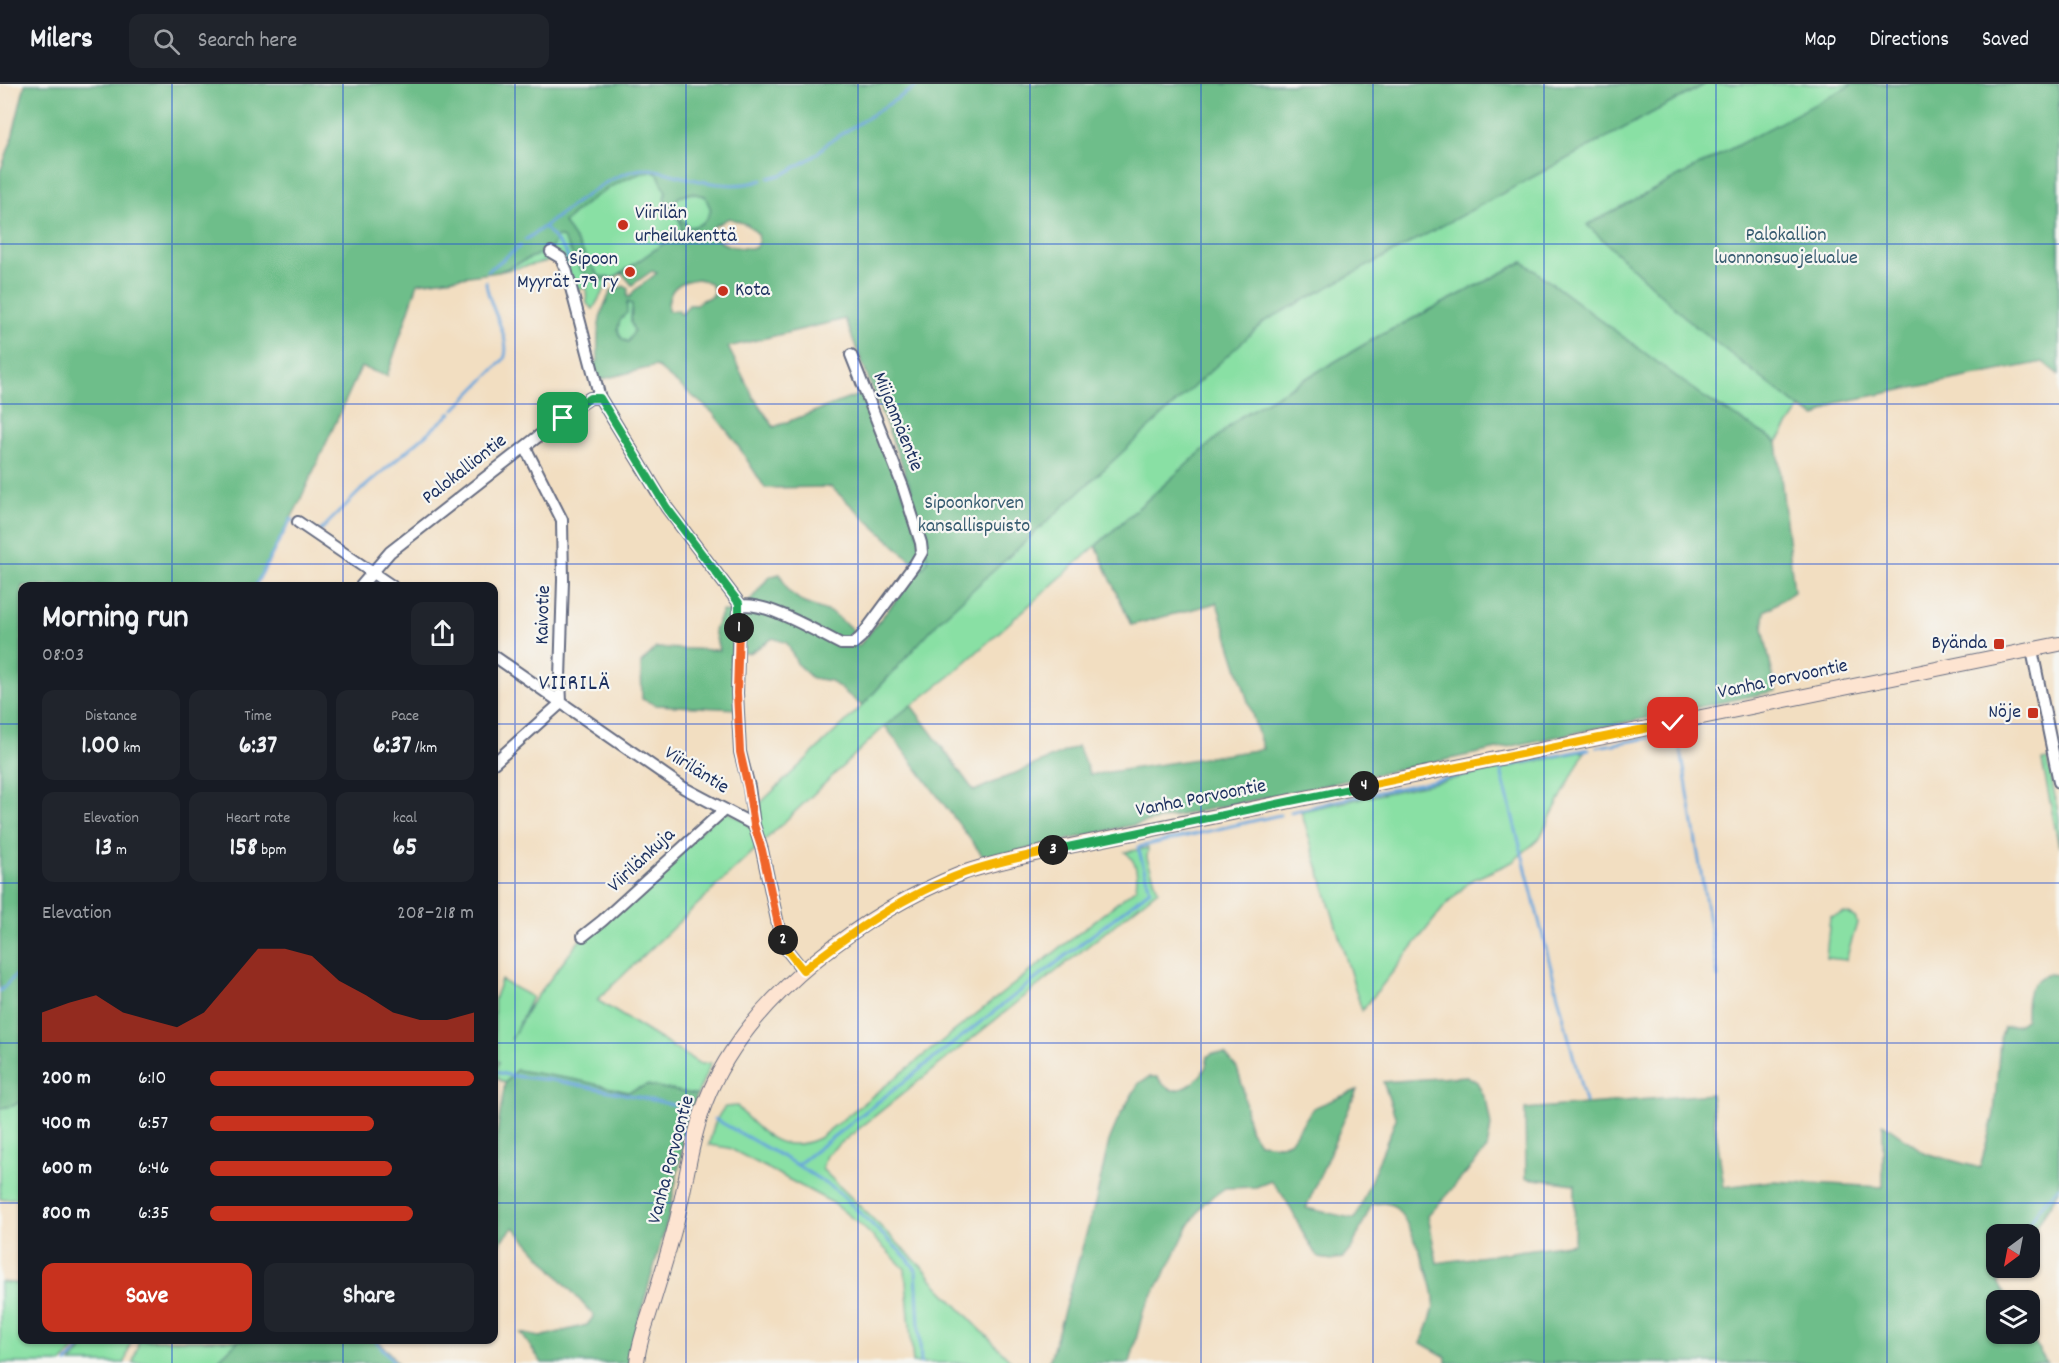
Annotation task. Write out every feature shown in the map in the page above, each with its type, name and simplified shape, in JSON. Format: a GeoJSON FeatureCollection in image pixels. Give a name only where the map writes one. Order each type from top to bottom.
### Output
{"type":"FeatureCollection","features":[{"type":"Feature","properties":{"kind":"street"},"geometry":{"type":"LineString","coordinates":[[551,252],[561,258],[566,270],[600,398],[667,508],[740,606],[737,693],[739,744],[754,825],[762,850],[779,929],[787,950],[803,970]]}},
{"type":"Feature","properties":{"kind":"street","name":"Miijanmäentie"},"geometry":{"type":"LineString","coordinates":[[740,606],[748,604],[763,607],[841,644],[853,644],[861,637],[922,552],[903,487],[851,355]]}},
{"type":"Feature","properties":{"kind":"street","name":"Palokalliontie"},"geometry":{"type":"LineString","coordinates":[[364,582],[390,552],[590,398],[600,398]]}},
{"type":"Feature","properties":{"kind":"street","name":"Kaivotie"},"geometry":{"type":"LineString","coordinates":[[525,447],[562,520],[561,703]]}},
{"type":"Feature","properties":{"kind":"street"},"geometry":{"type":"LineString","coordinates":[[298,522],[386,582]]}},
{"type":"Feature","properties":{"kind":"street","name":"Vanha Porvoontie"},"geometry":{"type":"LineString","coordinates":[[637,1363],[642,1338],[682,1200],[697,1127],[710,1092],[724,1064],[763,1012],[803,970],[850,935],[903,902],[965,873],[1060,848],[2059,644]]}},
{"type":"Feature","properties":{"kind":"street"},"geometry":{"type":"LineString","coordinates":[[2032,650],[2059,782]]}},
{"type":"Feature","properties":{"kind":"street","name":"Viiriläntie"},"geometry":{"type":"LineString","coordinates":[[498,659],[684,788],[754,825]]}},
{"type":"Feature","properties":{"kind":"street"},"geometry":{"type":"LineString","coordinates":[[498,758],[561,703]]}},
{"type":"Feature","properties":{"kind":"street","name":"Viirilänkuja"},"geometry":{"type":"LineString","coordinates":[[583,936],[724,810]]}},
{"type":"Feature","properties":{"kind":"green space","name":"Sipoonkorven kansallispuisto"},"geometry":{"type":"Polygon","coordinates":[[[25,84],[1706,84],[1265,321],[940,620],[862,706],[831,681],[812,678],[798,665],[787,643],[773,638],[750,653],[738,653],[738,709],[656,705],[642,699],[641,663],[656,648],[719,650],[714,630],[722,611],[740,613],[769,577],[780,574],[788,591],[804,603],[832,613],[852,629],[858,647],[928,561],[911,488],[845,319],[728,347],[754,398],[774,427],[866,392],[921,543],[915,564],[831,487],[765,488],[735,441],[713,413],[656,366],[596,382],[592,364],[598,362],[599,325],[603,308],[612,290],[624,286],[628,289],[627,297],[630,297],[634,291],[657,273],[652,271],[632,285],[622,273],[614,278],[595,282],[582,272],[564,239],[557,237],[551,249],[498,272],[418,283],[387,376],[361,367],[297,507],[257,582],[18,582],[18,1103],[0,1108],[0,172],[11,142],[25,84]],[[651,171],[616,184],[593,198],[564,223],[599,276],[614,278],[682,230],[680,221],[664,199],[666,192],[658,174],[651,171]],[[691,193],[679,197],[673,204],[677,215],[689,227],[700,224],[711,210],[705,196],[691,193]],[[729,218],[712,229],[718,240],[729,246],[755,248],[759,242],[758,234],[748,225],[729,218]],[[698,279],[679,284],[672,292],[669,297],[668,311],[679,310],[682,314],[689,305],[696,305],[713,296],[712,286],[708,282],[698,279]],[[627,302],[627,313],[619,324],[618,332],[623,340],[628,342],[634,331],[631,323],[632,304],[627,302]]]}},
{"type":"Feature","properties":{"kind":"green space","name":"Palokallion luonnonsuojelualue"},"geometry":{"type":"Polygon","coordinates":[[[1140,84],[2059,84],[2059,358],[1799,410],[1777,442],[1705,398],[1523,262],[1379,336],[1240,417],[950,676],[885,726],[597,1000],[700,1064],[711,1063],[697,1095],[647,1085],[628,1092],[577,1080],[517,1070],[505,1083],[498,1079],[498,989],[501,980],[532,997],[511,1040],[529,1007],[583,936],[724,810],[754,825],[752,811],[862,706],[897,668],[858,647],[921,569],[856,509],[999,407],[1140,84]]]}},
{"type":"Feature","properties":{"kind":"green space"},"geometry":{"type":"Polygon","coordinates":[[[1853,84],[2059,84],[2059,375],[2043,362],[1836,403],[1816,417],[1800,408],[1691,323],[1587,225],[1853,84]]]}},
{"type":"Feature","properties":{"kind":"green space","name":"Viirilän urheilukenttä"},"geometry":{"type":"Polygon","coordinates":[[[651,171],[658,174],[666,192],[664,199],[680,221],[682,229],[613,278],[599,277],[564,223],[604,191],[627,178],[651,171]]]}},
{"type":"Feature","properties":{"kind":"green space"},"geometry":{"type":"Polygon","coordinates":[[[691,193],[705,196],[711,210],[703,223],[689,227],[682,222],[673,204],[679,197],[691,193]]]}},
{"type":"Feature","properties":{"kind":"green space"},"geometry":{"type":"Polygon","coordinates":[[[557,237],[564,239],[595,282],[610,279],[593,309],[587,304],[586,288],[579,289],[581,304],[578,306],[558,259],[498,272],[551,249],[557,237]]]}},
{"type":"Feature","properties":{"kind":"green space"},"geometry":{"type":"Polygon","coordinates":[[[1523,262],[1705,398],[1777,442],[1794,592],[1765,611],[1763,628],[1776,691],[1119,828],[985,859],[885,726],[911,705],[974,791],[1078,746],[1090,775],[1263,749],[1217,603],[1131,625],[1096,546],[1240,417],[1379,336],[1523,262]]]}},
{"type":"Feature","properties":{"kind":"green space"},"geometry":{"type":"Polygon","coordinates":[[[626,302],[632,304],[631,323],[635,331],[628,342],[623,339],[618,330],[626,302]]]}},
{"type":"Feature","properties":{"kind":"green space"},"geometry":{"type":"Polygon","coordinates":[[[1585,751],[1539,839],[1512,862],[1470,881],[1444,907],[1362,1011],[1301,811],[1585,751]]]}},
{"type":"Feature","properties":{"kind":"green space"},"geometry":{"type":"Polygon","coordinates":[[[2048,760],[2059,818],[2059,847],[2042,761],[2048,760]]]}},
{"type":"Feature","properties":{"kind":"green space"},"geometry":{"type":"Polygon","coordinates":[[[1148,848],[1147,858],[1158,890],[826,1155],[822,1169],[927,1272],[1013,1363],[913,1363],[905,1269],[863,1227],[833,1203],[729,1148],[709,1145],[716,1120],[725,1107],[737,1106],[763,1133],[783,1143],[806,1143],[819,1138],[1136,888],[1136,868],[1132,859],[1125,852],[1148,848]]]}},
{"type":"Feature","properties":{"kind":"green space"},"geometry":{"type":"Polygon","coordinates":[[[1843,913],[1855,917],[1857,923],[1846,960],[1826,958],[1830,917],[1843,913]]]}},
{"type":"Feature","properties":{"kind":"green space"},"geometry":{"type":"Polygon","coordinates":[[[2046,974],[2059,975],[2059,1191],[2038,1224],[1986,1224],[1986,1278],[2001,1278],[1998,1283],[2003,1290],[1986,1290],[1986,1344],[2035,1344],[2047,1363],[1446,1363],[1446,1357],[1421,1343],[1433,1312],[1433,1293],[1426,1267],[1414,1238],[1395,1207],[1381,1203],[1372,1204],[1352,1247],[1343,1258],[1333,1260],[1319,1258],[1285,1199],[1271,1181],[1256,1187],[1225,1188],[1204,1203],[1188,1227],[1143,1312],[1130,1363],[1049,1363],[1096,1200],[1109,1141],[1120,1115],[1139,1083],[1149,1077],[1157,1077],[1165,1087],[1172,1090],[1181,1089],[1202,1074],[1208,1056],[1213,1053],[1225,1054],[1237,1068],[1243,1088],[1249,1128],[1259,1143],[1281,1145],[1291,1141],[1313,1108],[1357,1090],[1306,1208],[1355,1219],[1396,1119],[1383,1082],[1467,1076],[1477,1082],[1487,1103],[1491,1126],[1487,1149],[1428,1216],[1437,1263],[1574,1243],[1575,1184],[1526,1178],[1525,1109],[1711,1094],[1724,1187],[1772,1181],[1883,1187],[1883,1123],[1925,1153],[1980,1168],[1994,1114],[2000,1041],[2004,1027],[2018,1025],[2026,1019],[2028,993],[2034,984],[2046,974]]]}},
{"type":"Feature","properties":{"kind":"green space"},"geometry":{"type":"Polygon","coordinates":[[[516,1070],[577,1080],[628,1092],[647,1085],[697,1095],[687,1127],[669,1215],[630,1350],[629,1363],[542,1363],[521,1333],[540,1337],[587,1325],[594,1316],[514,1227],[498,1246],[498,1126],[505,1083],[516,1070]]]}},
{"type":"Feature","properties":{"kind":"green space"},"geometry":{"type":"Polygon","coordinates":[[[18,1103],[18,1198],[0,1199],[0,1108],[18,1103]]]}},
{"type":"Feature","properties":{"kind":"green space"},"geometry":{"type":"Polygon","coordinates":[[[0,1282],[18,1284],[18,1344],[79,1344],[62,1363],[0,1363],[0,1282]]]}},
{"type":"Feature","properties":{"kind":"green space"},"geometry":{"type":"Polygon","coordinates":[[[87,1344],[130,1344],[125,1363],[71,1363],[87,1344]]]}},
{"type":"Feature","properties":{"kind":"green space"},"geometry":{"type":"Polygon","coordinates":[[[138,1344],[235,1344],[215,1363],[133,1363],[138,1344]]]}},
{"type":"Feature","properties":{"kind":"green space"},"geometry":{"type":"Polygon","coordinates":[[[235,1344],[381,1344],[398,1363],[215,1363],[235,1344]]]}},
{"type":"Feature","properties":{"kind":"waterway"},"geometry":{"type":"LineString","coordinates":[[769,178],[784,174],[813,157],[829,142],[917,86]]}},
{"type":"Feature","properties":{"kind":"waterway"},"geometry":{"type":"LineString","coordinates":[[525,240],[601,186],[633,171],[648,169],[729,185],[762,180]]}},
{"type":"Feature","properties":{"kind":"waterway"},"geometry":{"type":"LineString","coordinates":[[545,228],[566,252],[569,263]]}},
{"type":"Feature","properties":{"kind":"waterway"},"geometry":{"type":"LineString","coordinates":[[488,271],[520,246]]}},
{"type":"Feature","properties":{"kind":"waterway"},"geometry":{"type":"LineString","coordinates":[[455,409],[504,359],[506,351],[503,332],[490,301],[486,282]]}},
{"type":"Feature","properties":{"kind":"waterway"},"geometry":{"type":"LineString","coordinates":[[319,532],[361,490],[451,413]]}},
{"type":"Feature","properties":{"kind":"waterway"},"geometry":{"type":"LineString","coordinates":[[257,582],[291,519],[294,521]]}},
{"type":"Feature","properties":{"kind":"waterway"},"geometry":{"type":"LineString","coordinates":[[1597,747],[1672,734],[1680,744],[1718,977]]}},
{"type":"Feature","properties":{"kind":"waterway"},"geometry":{"type":"LineString","coordinates":[[1291,812],[1589,749]]}},
{"type":"Feature","properties":{"kind":"waterway"},"geometry":{"type":"LineString","coordinates":[[1500,767],[1585,1102]]}},
{"type":"Feature","properties":{"kind":"waterway"},"geometry":{"type":"LineString","coordinates":[[797,1165],[1150,890],[1138,847],[1280,815]]}},
{"type":"Feature","properties":{"kind":"waterway"},"geometry":{"type":"LineString","coordinates":[[0,991],[18,973]]}},
{"type":"Feature","properties":{"kind":"waterway"},"geometry":{"type":"LineString","coordinates":[[498,1072],[609,1091],[696,1111]]}},
{"type":"Feature","properties":{"kind":"waterway"},"geometry":{"type":"LineString","coordinates":[[715,1119],[797,1165],[836,1190],[908,1259],[916,1270],[921,1363]]}},
{"type":"Feature","properties":{"kind":"waterway"},"geometry":{"type":"LineString","coordinates":[[2029,1224],[2041,1206],[2059,1187]]}},
{"type":"Feature","properties":{"kind":"waterway"},"geometry":{"type":"LineString","coordinates":[[67,1363],[84,1344]]}},
{"type":"Feature","properties":{"kind":"waterway"},"geometry":{"type":"LineString","coordinates":[[378,1344],[395,1363]]}},
{"type":"Feature","properties":{"kind":"place","name":"Viirilän urheilukenttä"},"geometry":{"type":"Point","coordinates":[623,225]}},
{"type":"Feature","properties":{"kind":"place","name":"Sipoon Myyrät -79 ry"},"geometry":{"type":"Point","coordinates":[630,272]}},
{"type":"Feature","properties":{"kind":"place","name":"Kota"},"geometry":{"type":"Point","coordinates":[723,291]}},
{"type":"Feature","properties":{"kind":"place","name":"Byända"},"geometry":{"type":"Point","coordinates":[1999,644]}},
{"type":"Feature","properties":{"kind":"place","name":"Nöje"},"geometry":{"type":"Point","coordinates":[2033,713]}},
{"type":"Feature","properties":{"kind":"district","name":"VIIRILÄ"},"geometry":{"type":"Point","coordinates":[575,684]}},
{"type":"Feature","properties":{"kind":"route"},"geometry":{"type":"LineString","coordinates":[[563,418],[590,398],[600,398],[612,414],[642,470],[667,508],[739,603],[737,693],[740,752],[754,825],[762,850],[779,929],[787,950],[803,970],[850,935],[903,902],[965,873],[1060,848],[1172,824],[1673,723]]}}]}
